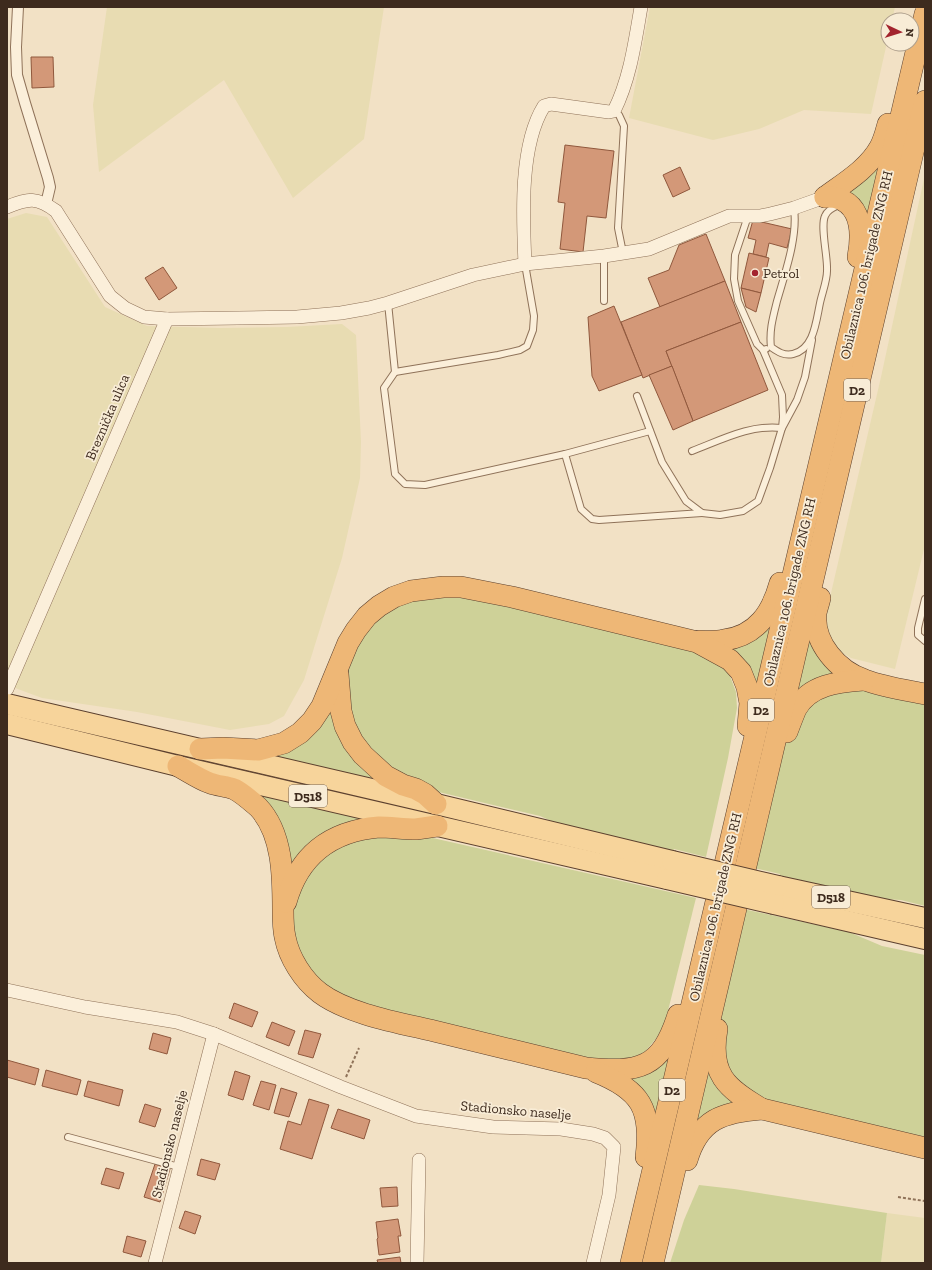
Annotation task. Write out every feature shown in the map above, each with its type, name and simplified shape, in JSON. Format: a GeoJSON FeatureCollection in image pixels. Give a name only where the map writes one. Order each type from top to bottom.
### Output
{"type":"FeatureCollection","features":[{"type":"Feature","properties":{"kind":"highway","name":"Obilaznica 106. brigade ZNG RH"},"geometry":{"type":"LineString","coordinates":[[653,1263],[769,768],[855,313],[925,14]]}},
{"type":"Feature","properties":{"kind":"highway"},"geometry":{"type":"LineString","coordinates":[[825,197],[854,176],[871,160],[880,147],[898,91],[912,69]]}},
{"type":"Feature","properties":{"kind":"highway","name":"Obilaznica 106. brigade ZNG RH"},"geometry":{"type":"LineString","coordinates":[[632,1263],[748,768],[811,546],[925,101]]}},
{"type":"Feature","properties":{"kind":"highway"},"geometry":{"type":"LineString","coordinates":[[825,197],[837,198],[847,203],[854,210],[859,219],[860,234],[854,280],[855,313]]}},
{"type":"Feature","properties":{"kind":"highway"},"geometry":{"type":"LineString","coordinates":[[697,642],[725,640],[741,636],[752,630],[766,617],[772,607],[788,564],[811,546],[823,568],[822,587],[816,614],[817,628],[821,643],[832,658],[843,668],[864,680]]}},
{"type":"Feature","properties":{"kind":"highway"},"geometry":{"type":"LineString","coordinates":[[200,749],[223,748],[258,750],[284,743],[300,733],[312,721],[322,706],[348,643],[367,616],[379,606],[394,597],[411,591],[443,586],[512,597],[697,642],[730,660],[741,672],[748,687],[750,703],[746,743],[748,768]]}},
{"type":"Feature","properties":{"kind":"highway"},"geometry":{"type":"LineString","coordinates":[[338,669],[341,711],[345,726],[353,742],[374,766],[386,776],[425,794],[436,804]]}},
{"type":"Feature","properties":{"kind":"highway"},"geometry":{"type":"LineString","coordinates":[[769,768],[797,708],[809,695],[818,689],[842,681],[864,680],[925,694]]}},
{"type":"Feature","properties":{"kind":"highway"},"geometry":{"type":"LineString","coordinates":[[178,766],[210,783],[235,790],[248,798],[259,808],[267,820],[274,834],[279,851],[285,939],[300,970],[320,993],[336,1002],[364,1013],[586,1068],[613,1079],[626,1087],[636,1097],[643,1109],[647,1123],[648,1137],[644,1185],[645,1205]]}},
{"type":"Feature","properties":{"kind":"highway"},"geometry":{"type":"LineString","coordinates":[[283,910],[290,885],[299,870],[321,846],[354,831],[377,828],[417,829],[437,826]]}},
{"type":"Feature","properties":{"kind":"highway"},"geometry":{"type":"LineString","coordinates":[[586,1068],[614,1070],[629,1069],[640,1067],[653,1059],[664,1049],[672,1034],[684,999],[689,989],[699,976]]}},
{"type":"Feature","properties":{"kind":"highway"},"geometry":{"type":"LineString","coordinates":[[718,984],[718,1026],[715,1040],[715,1053],[722,1079],[732,1089],[762,1109],[925,1148]]}},
{"type":"Feature","properties":{"kind":"highway"},"geometry":{"type":"LineString","coordinates":[[666,1207],[682,1177],[690,1148],[702,1130],[714,1119],[739,1111],[762,1109]]}},
{"type":"Feature","properties":{"kind":"main road","name":"D518"},"geometry":{"type":"LineString","coordinates":[[7,704],[436,804],[669,870]]}},
{"type":"Feature","properties":{"kind":"main road","name":"D518"},"geometry":{"type":"LineString","coordinates":[[7,724],[178,766],[437,826],[669,870],[776,895],[925,940]]}},
{"type":"Feature","properties":{"kind":"main road","name":"D518"},"geometry":{"type":"LineString","coordinates":[[776,895],[925,918]]}},
{"type":"Feature","properties":{"kind":"street"},"geometry":{"type":"LineString","coordinates":[[18,7],[16,47],[17,75],[24,103],[48,178],[50,187],[46,204]]}},
{"type":"Feature","properties":{"kind":"street"},"geometry":{"type":"LineString","coordinates":[[525,264],[523,224],[527,161],[533,130],[539,116],[544,106],[551,104],[609,112],[614,111],[621,98],[627,75],[641,7]]}},
{"type":"Feature","properties":{"kind":"street"},"geometry":{"type":"LineString","coordinates":[[7,207],[30,199],[46,204],[56,212],[110,296],[125,308],[144,316],[167,319],[297,317],[341,312],[388,303],[473,275],[525,264],[604,256],[649,249],[729,216],[770,214],[794,208],[825,197]]}},
{"type":"Feature","properties":{"kind":"street","name":"Breznička ulica"},"geometry":{"type":"LineString","coordinates":[[7,689],[167,319]]}},
{"type":"Feature","properties":{"kind":"street","name":"Stadionsko naselje"},"geometry":{"type":"LineString","coordinates":[[7,990],[85,1007],[177,1022],[214,1034],[341,1087],[416,1116],[493,1127],[561,1128],[593,1134],[605,1138],[614,1147],[610,1188],[593,1263]]}},
{"type":"Feature","properties":{"kind":"street","name":"Stadionsko naselje"},"geometry":{"type":"LineString","coordinates":[[155,1263],[214,1034]]}},
{"type":"Feature","properties":{"kind":"street"},"geometry":{"type":"LineString","coordinates":[[417,1263],[419,1160]]}},
{"type":"Feature","properties":{"kind":"lane"},"geometry":{"type":"LineString","coordinates":[[614,111],[619,115],[624,126],[618,228],[623,253]]}},
{"type":"Feature","properties":{"kind":"lane"},"geometry":{"type":"LineString","coordinates":[[565,454],[581,509],[592,519],[600,520],[702,513],[720,515],[744,511],[758,501],[782,428],[797,400],[805,377],[827,272],[824,227],[825,216],[834,207],[847,203]]}},
{"type":"Feature","properties":{"kind":"lane"},"geometry":{"type":"LineString","coordinates":[[794,208],[795,226],[789,257],[772,322],[770,336],[771,347],[778,352],[788,355],[800,352],[808,344],[813,333]]}},
{"type":"Feature","properties":{"kind":"lane"},"geometry":{"type":"LineString","coordinates":[[748,216],[735,255],[734,279],[738,301],[757,344],[763,350],[782,395],[782,428]]}},
{"type":"Feature","properties":{"kind":"lane"},"geometry":{"type":"LineString","coordinates":[[604,256],[604,301]]}},
{"type":"Feature","properties":{"kind":"lane"},"geometry":{"type":"LineString","coordinates":[[395,372],[498,355],[520,350],[527,346],[533,330],[534,316],[525,264]]}},
{"type":"Feature","properties":{"kind":"lane"},"geometry":{"type":"LineString","coordinates":[[388,303],[395,372],[384,388],[395,474],[405,484],[425,485],[565,454],[650,431]]}},
{"type":"Feature","properties":{"kind":"lane"},"geometry":{"type":"LineString","coordinates":[[763,350],[771,347]]}},
{"type":"Feature","properties":{"kind":"lane"},"geometry":{"type":"LineString","coordinates":[[637,396],[662,462],[686,501],[702,513]]}},
{"type":"Feature","properties":{"kind":"lane"},"geometry":{"type":"LineString","coordinates":[[692,451],[748,430],[768,426],[782,428]]}},
{"type":"Feature","properties":{"kind":"lane"},"geometry":{"type":"LineString","coordinates":[[925,599],[918,628],[918,635],[925,641]]}},
{"type":"Feature","properties":{"kind":"lane"},"geometry":{"type":"LineString","coordinates":[[68,1137],[179,1167]]}},
{"type":"Feature","properties":{"kind":"path"},"geometry":{"type":"LineString","coordinates":[[341,1087],[359,1048]]}},
{"type":"Feature","properties":{"kind":"path"},"geometry":{"type":"LineString","coordinates":[[898,1197],[925,1200]]}},
{"type":"Feature","properties":{"kind":"shaded area"},"geometry":{"type":"Polygon","coordinates":[[[107,7],[384,7],[364,139],[293,198],[224,80],[99,172],[93,105],[107,7]]]}},
{"type":"Feature","properties":{"kind":"shaded area"},"geometry":{"type":"Polygon","coordinates":[[[650,7],[895,7],[894,12],[880,12],[880,52],[885,52],[871,114],[804,110],[759,129],[713,140],[629,118],[650,7]]]}},
{"type":"Feature","properties":{"kind":"shaded area"},"geometry":{"type":"Polygon","coordinates":[[[925,174],[925,545],[895,669],[851,658],[837,650],[830,643],[825,619],[881,377],[925,174]]]}},
{"type":"Feature","properties":{"kind":"shaded area"},"geometry":{"type":"Polygon","coordinates":[[[26,213],[47,217],[105,307],[147,326],[220,328],[342,324],[356,335],[361,442],[360,478],[342,558],[304,680],[284,716],[269,724],[230,730],[137,712],[42,698],[7,685],[7,219],[26,213]]]}},
{"type":"Feature","properties":{"kind":"shaded area"},"geometry":{"type":"Polygon","coordinates":[[[887,1213],[925,1218],[925,1263],[881,1263],[887,1213]]]}},
{"type":"Feature","properties":{"kind":"green space"},"geometry":{"type":"Polygon","coordinates":[[[881,155],[868,222],[842,190],[881,155]]]}},
{"type":"Feature","properties":{"kind":"green space"},"geometry":{"type":"Polygon","coordinates":[[[443,592],[692,646],[720,662],[730,676],[736,692],[737,708],[728,758],[706,857],[674,849],[673,854],[558,824],[540,816],[426,789],[375,763],[346,714],[349,648],[382,609],[443,592]]]}},
{"type":"Feature","properties":{"kind":"green space"},"geometry":{"type":"Polygon","coordinates":[[[775,619],[758,696],[724,645],[775,619]]]}},
{"type":"Feature","properties":{"kind":"green space"},"geometry":{"type":"Polygon","coordinates":[[[809,624],[843,672],[796,701],[809,624]]]}},
{"type":"Feature","properties":{"kind":"green space"},"geometry":{"type":"Polygon","coordinates":[[[841,686],[925,701],[925,906],[901,900],[884,899],[779,879],[780,874],[754,868],[782,750],[799,713],[841,686]]]}},
{"type":"Feature","properties":{"kind":"green space"},"geometry":{"type":"Polygon","coordinates":[[[330,697],[385,787],[263,757],[330,697]]]}},
{"type":"Feature","properties":{"kind":"green space"},"geometry":{"type":"Polygon","coordinates":[[[252,790],[378,819],[288,878],[252,790]]]}},
{"type":"Feature","properties":{"kind":"green space"},"geometry":{"type":"Polygon","coordinates":[[[402,831],[696,898],[665,1023],[658,1036],[645,1052],[616,1065],[359,1006],[312,981],[287,926],[307,864],[339,840],[402,831]]]}},
{"type":"Feature","properties":{"kind":"green space"},"geometry":{"type":"Polygon","coordinates":[[[743,909],[849,932],[882,946],[925,955],[925,1141],[767,1105],[722,1067],[718,1043],[725,989],[743,909]]]}},
{"type":"Feature","properties":{"kind":"green space"},"geometry":{"type":"Polygon","coordinates":[[[671,1050],[657,1127],[624,1075],[671,1050]]]}},
{"type":"Feature","properties":{"kind":"green space"},"geometry":{"type":"Polygon","coordinates":[[[706,1055],[741,1102],[693,1132],[706,1055]]]}},
{"type":"Feature","properties":{"kind":"green space"},"geometry":{"type":"Polygon","coordinates":[[[699,1185],[887,1213],[881,1263],[670,1263],[684,1220],[699,1185]]]}},
{"type":"Feature","properties":{"kind":"building"},"geometry":{"type":"Polygon","coordinates":[[[31,57],[53,57],[54,87],[32,88],[31,57]]]}},
{"type":"Feature","properties":{"kind":"building"},"geometry":{"type":"Polygon","coordinates":[[[565,145],[614,151],[606,218],[587,216],[583,252],[560,249],[565,203],[558,202],[565,145]]]}},
{"type":"Feature","properties":{"kind":"building"},"geometry":{"type":"Polygon","coordinates":[[[680,167],[690,189],[673,197],[663,175],[680,167]]]}},
{"type":"Feature","properties":{"kind":"building"},"geometry":{"type":"Polygon","coordinates":[[[753,220],[792,229],[787,248],[769,243],[766,257],[753,254],[756,240],[748,238],[753,220]]]}},
{"type":"Feature","properties":{"kind":"building"},"geometry":{"type":"Polygon","coordinates":[[[706,234],[725,281],[660,307],[648,278],[669,270],[679,245],[706,234]]]}},
{"type":"Feature","properties":{"kind":"building","name":"Petrol"},"geometry":{"type":"Polygon","coordinates":[[[749,253],[769,258],[761,293],[741,288],[749,253]]]}},
{"type":"Feature","properties":{"kind":"building"},"geometry":{"type":"Polygon","coordinates":[[[163,267],[177,288],[159,300],[145,278],[163,267]]]}},
{"type":"Feature","properties":{"kind":"building"},"geometry":{"type":"Polygon","coordinates":[[[725,281],[741,322],[666,351],[672,366],[643,378],[621,322],[725,281]]]}},
{"type":"Feature","properties":{"kind":"building"},"geometry":{"type":"Polygon","coordinates":[[[741,288],[761,293],[756,312],[746,307],[741,288]]]}},
{"type":"Feature","properties":{"kind":"building"},"geometry":{"type":"Polygon","coordinates":[[[614,306],[642,375],[599,391],[592,376],[588,317],[614,306]]]}},
{"type":"Feature","properties":{"kind":"building"},"geometry":{"type":"Polygon","coordinates":[[[741,322],[768,390],[693,421],[666,351],[741,322]]]}},
{"type":"Feature","properties":{"kind":"building"},"geometry":{"type":"Polygon","coordinates":[[[672,366],[693,421],[673,430],[649,375],[672,366]]]}},
{"type":"Feature","properties":{"kind":"building"},"geometry":{"type":"Polygon","coordinates":[[[234,1003],[258,1012],[252,1027],[229,1018],[234,1003]]]}},
{"type":"Feature","properties":{"kind":"building"},"geometry":{"type":"Polygon","coordinates":[[[272,1022],[295,1031],[289,1046],[266,1037],[272,1022]]]}},
{"type":"Feature","properties":{"kind":"building"},"geometry":{"type":"Polygon","coordinates":[[[305,1030],[321,1034],[313,1058],[298,1054],[305,1030]]]}},
{"type":"Feature","properties":{"kind":"building"},"geometry":{"type":"Polygon","coordinates":[[[153,1033],[171,1038],[167,1054],[149,1049],[153,1033]]]}},
{"type":"Feature","properties":{"kind":"building"},"geometry":{"type":"Polygon","coordinates":[[[7,1060],[39,1069],[35,1085],[7,1077],[7,1060]]]}},
{"type":"Feature","properties":{"kind":"building"},"geometry":{"type":"Polygon","coordinates":[[[46,1070],[81,1080],[77,1095],[42,1086],[46,1070]]]}},
{"type":"Feature","properties":{"kind":"building"},"geometry":{"type":"Polygon","coordinates":[[[235,1071],[250,1076],[243,1100],[228,1095],[235,1071]]]}},
{"type":"Feature","properties":{"kind":"building"},"geometry":{"type":"Polygon","coordinates":[[[88,1081],[123,1090],[119,1106],[84,1096],[88,1081]]]}},
{"type":"Feature","properties":{"kind":"building"},"geometry":{"type":"Polygon","coordinates":[[[261,1081],[276,1085],[269,1110],[253,1105],[261,1081]]]}},
{"type":"Feature","properties":{"kind":"building"},"geometry":{"type":"Polygon","coordinates":[[[281,1088],[297,1093],[289,1117],[274,1113],[281,1088]]]}},
{"type":"Feature","properties":{"kind":"building"},"geometry":{"type":"Polygon","coordinates":[[[309,1099],[329,1105],[312,1159],[280,1149],[288,1121],[301,1125],[309,1099]]]}},
{"type":"Feature","properties":{"kind":"building"},"geometry":{"type":"Polygon","coordinates":[[[145,1104],[161,1109],[155,1127],[139,1122],[145,1104]]]}},
{"type":"Feature","properties":{"kind":"building"},"geometry":{"type":"Polygon","coordinates":[[[338,1109],[370,1120],[364,1139],[331,1128],[338,1109]]]}},
{"type":"Feature","properties":{"kind":"building"},"geometry":{"type":"Polygon","coordinates":[[[201,1159],[220,1164],[215,1180],[197,1175],[201,1159]]]}},
{"type":"Feature","properties":{"kind":"building"},"geometry":{"type":"Polygon","coordinates":[[[155,1164],[170,1169],[160,1202],[144,1197],[155,1164]]]}},
{"type":"Feature","properties":{"kind":"building"},"geometry":{"type":"Polygon","coordinates":[[[106,1168],[124,1173],[119,1189],[101,1184],[106,1168]]]}},
{"type":"Feature","properties":{"kind":"building"},"geometry":{"type":"Polygon","coordinates":[[[397,1187],[398,1206],[382,1207],[380,1188],[397,1187]]]}},
{"type":"Feature","properties":{"kind":"building"},"geometry":{"type":"Polygon","coordinates":[[[185,1211],[201,1216],[195,1234],[179,1228],[185,1211]]]}},
{"type":"Feature","properties":{"kind":"building"},"geometry":{"type":"Polygon","coordinates":[[[398,1219],[401,1236],[398,1236],[400,1252],[379,1255],[376,1222],[398,1219]]]}},
{"type":"Feature","properties":{"kind":"building"},"geometry":{"type":"Polygon","coordinates":[[[127,1236],[146,1241],[141,1257],[123,1252],[127,1236]]]}},
{"type":"Feature","properties":{"kind":"building"},"geometry":{"type":"Polygon","coordinates":[[[400,1257],[401,1263],[378,1263],[377,1260],[400,1257]]]}},
{"type":"Feature","properties":{"kind":"place","name":"Petrol"},"geometry":{"type":"Point","coordinates":[755,273]}}]}
